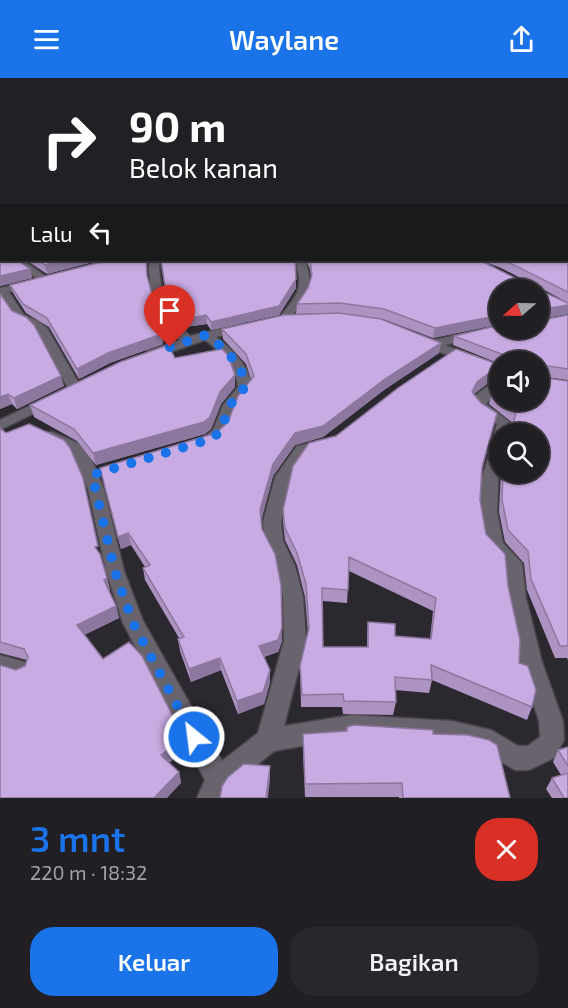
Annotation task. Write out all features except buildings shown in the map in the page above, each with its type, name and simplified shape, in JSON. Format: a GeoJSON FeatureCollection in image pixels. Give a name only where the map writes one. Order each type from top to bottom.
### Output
{"type":"FeatureCollection","features":[{"type":"Feature","properties":{"kind":"street"},"geometry":{"type":"LineString","coordinates":[[0,426],[69,390],[43,331],[34,323],[20,317],[1,291],[49,278],[19,261]]}},
{"type":"Feature","properties":{"kind":"street"},"geometry":{"type":"LineString","coordinates":[[154,261],[153,278],[165,315],[174,329],[188,341]]}},
{"type":"Feature","properties":{"kind":"street"},"geometry":{"type":"LineString","coordinates":[[296,262],[306,279],[305,290],[278,321],[306,319]]}},
{"type":"Feature","properties":{"kind":"street"},"geometry":{"type":"LineString","coordinates":[[136,360],[206,335],[250,326]]}},
{"type":"Feature","properties":{"kind":"street"},"geometry":{"type":"LineString","coordinates":[[430,344],[489,332]]}},
{"type":"Feature","properties":{"kind":"street"},"geometry":{"type":"LineString","coordinates":[[200,444],[220,432],[230,405],[245,387],[245,380],[234,360],[206,335]]}},
{"type":"Feature","properties":{"kind":"street"},"geometry":{"type":"LineString","coordinates":[[411,335],[430,344],[447,358],[489,369]]}},
{"type":"Feature","properties":{"kind":"street"},"geometry":{"type":"LineString","coordinates":[[489,391],[481,398],[479,404],[486,412],[500,417],[504,423]]}},
{"type":"Feature","properties":{"kind":"street"},"geometry":{"type":"LineString","coordinates":[[18,416],[45,434],[73,446],[97,473],[115,572],[133,623],[214,789],[268,740],[295,641],[294,597],[286,566],[274,542],[272,522],[283,477],[298,453],[308,446],[329,443],[340,433]]}},
{"type":"Feature","properties":{"kind":"street"},"geometry":{"type":"LineString","coordinates":[[268,740],[352,726],[387,727],[453,732],[491,742],[515,758],[529,758],[545,750],[552,740],[551,721],[531,662],[516,598],[513,563],[494,546],[488,512],[489,480]]}},
{"type":"Feature","properties":{"kind":"route"},"geometry":{"type":"LineString","coordinates":[[170,347],[206,335],[234,360],[245,380],[245,387],[230,405],[220,432],[200,444],[92,475],[115,572],[133,623],[194,737]]}}]}
